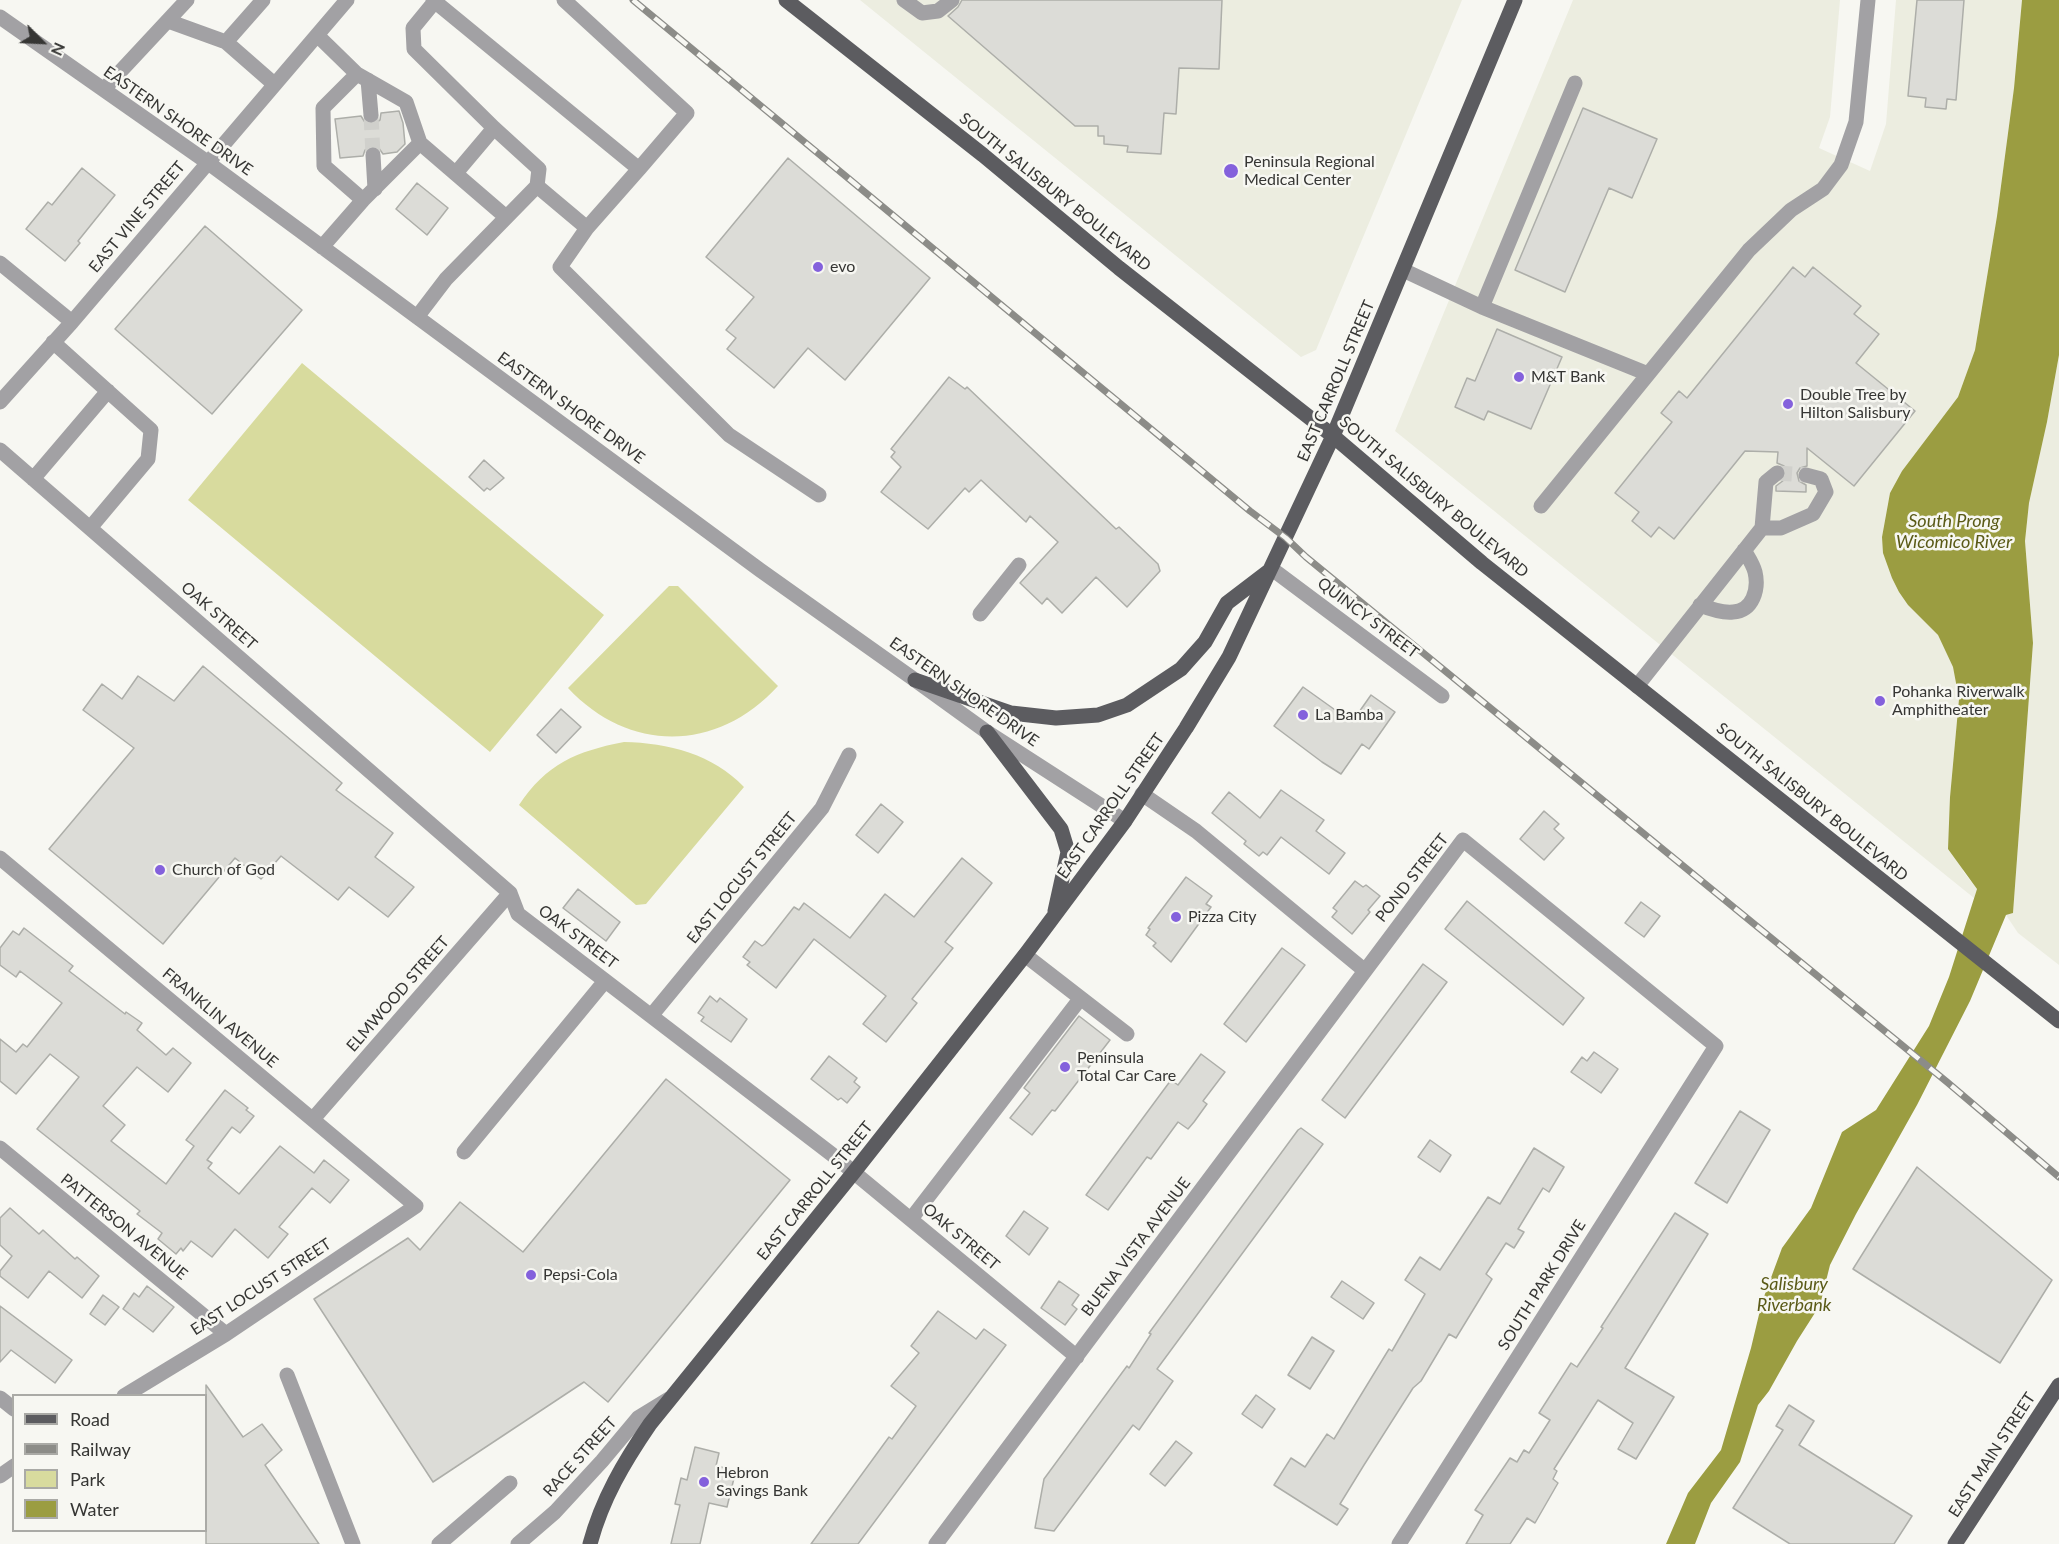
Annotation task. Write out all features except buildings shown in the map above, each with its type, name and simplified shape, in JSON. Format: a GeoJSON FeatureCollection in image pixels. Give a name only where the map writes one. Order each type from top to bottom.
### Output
{"type":"FeatureCollection","features":[{"type":"Feature","properties":{"kind":"main road","name":"SOUTH SALISBURY BOULEVARD"},"geometry":{"type":"LineString","coordinates":[[786,0],[983,155],[1119,268],[1333,436],[1482,562],[2059,1021]]}},
{"type":"Feature","properties":{"kind":"main road","name":"EAST CARROLL STREET"},"geometry":{"type":"LineString","coordinates":[[590,1544],[598,1516],[622,1466],[650,1424],[854,1172],[1025,955],[1125,821],[1229,657],[1333,436],[1515,0]]}},
{"type":"Feature","properties":{"kind":"main road"},"geometry":{"type":"LineString","coordinates":[[915,681],[1011,713],[1056,718],[1098,715],[1127,705],[1181,669],[1205,642],[1227,603],[1272,569]]}},
{"type":"Feature","properties":{"kind":"main road"},"geometry":{"type":"LineString","coordinates":[[987,732],[1061,829],[1068,852],[1054,916]]}},
{"type":"Feature","properties":{"kind":"main road","name":"EAST MAIN STREET"},"geometry":{"type":"LineString","coordinates":[[1955,1544],[2059,1385]]}},
{"type":"Feature","properties":{"kind":"street"},"geometry":{"type":"LineString","coordinates":[[104,89],[187,0]]}},
{"type":"Feature","properties":{"kind":"street"},"geometry":{"type":"LineString","coordinates":[[226,42],[263,0]]}},
{"type":"Feature","properties":{"kind":"street","name":"EAST VINE STREET"},"geometry":{"type":"LineString","coordinates":[[0,402],[72,322],[347,0]]}},
{"type":"Feature","properties":{"kind":"street"},"geometry":{"type":"LineString","coordinates":[[417,317],[446,279],[537,186],[539,169],[414,49],[413,28],[435,0],[639,169]]}},
{"type":"Feature","properties":{"kind":"street"},"geometry":{"type":"LineString","coordinates":[[564,0],[687,113],[587,228],[560,267],[729,435],[819,495]]}},
{"type":"Feature","properties":{"kind":"street"},"geometry":{"type":"LineString","coordinates":[[903,0],[922,13],[938,11],[952,0]]}},
{"type":"Feature","properties":{"kind":"street"},"geometry":{"type":"LineString","coordinates":[[1541,506],[1749,250],[1791,210],[1823,189],[1843,159],[1856,122],[1868,0]]}},
{"type":"Feature","properties":{"kind":"street","name":"EASTERN SHORE DRIVE"},"geometry":{"type":"LineString","coordinates":[[0,17],[207,162],[760,570],[915,681],[987,732],[1125,821]]}},
{"type":"Feature","properties":{"kind":"street"},"geometry":{"type":"LineString","coordinates":[[168,21],[226,42],[274,84]]}},
{"type":"Feature","properties":{"kind":"street"},"geometry":{"type":"LineString","coordinates":[[317,35],[362,77],[406,102],[420,143],[506,217]]}},
{"type":"Feature","properties":{"kind":"street"},"geometry":{"type":"LineString","coordinates":[[362,77],[371,114]]}},
{"type":"Feature","properties":{"kind":"street"},"geometry":{"type":"LineString","coordinates":[[362,77],[322,108],[324,166],[363,200]]}},
{"type":"Feature","properties":{"kind":"street"},"geometry":{"type":"LineString","coordinates":[[1482,307],[1575,83]]}},
{"type":"Feature","properties":{"kind":"street"},"geometry":{"type":"LineString","coordinates":[[456,173],[494,128]]}},
{"type":"Feature","properties":{"kind":"street"},"geometry":{"type":"LineString","coordinates":[[322,246],[363,200],[420,143]]}},
{"type":"Feature","properties":{"kind":"street"},"geometry":{"type":"LineString","coordinates":[[373,155],[375,189]]}},
{"type":"Feature","properties":{"kind":"street"},"geometry":{"type":"LineString","coordinates":[[537,186],[587,228]]}},
{"type":"Feature","properties":{"kind":"street"},"geometry":{"type":"LineString","coordinates":[[0,263],[72,322]]}},
{"type":"Feature","properties":{"kind":"street"},"geometry":{"type":"LineString","coordinates":[[1403,270],[1482,307],[1648,374]]}},
{"type":"Feature","properties":{"kind":"street"},"geometry":{"type":"LineString","coordinates":[[53,342],[151,430],[148,459],[90,528]]}},
{"type":"Feature","properties":{"kind":"street"},"geometry":{"type":"LineString","coordinates":[[33,479],[108,391]]}},
{"type":"Feature","properties":{"kind":"street","name":"OAK STREET"},"geometry":{"type":"LineString","coordinates":[[0,450],[510,893],[518,914],[854,1172],[1077,1357]]}},
{"type":"Feature","properties":{"kind":"street"},"geometry":{"type":"LineString","coordinates":[[1638,686],[1762,528],[1766,482],[1777,473]]}},
{"type":"Feature","properties":{"kind":"street"},"geometry":{"type":"LineString","coordinates":[[1762,528],[1781,528],[1813,514],[1826,492],[1821,479],[1806,475]]}},
{"type":"Feature","properties":{"kind":"street"},"geometry":{"type":"LineString","coordinates":[[1700,605],[1732,612],[1743,610],[1753,601],[1757,584],[1754,569],[1744,550]]}},
{"type":"Feature","properties":{"kind":"street"},"geometry":{"type":"LineString","coordinates":[[980,614],[1019,565]]}},
{"type":"Feature","properties":{"kind":"street","name":"QUINCY STREET"},"geometry":{"type":"LineString","coordinates":[[1272,569],[1442,696]]}},
{"type":"Feature","properties":{"kind":"street","name":"EAST LOCUST STREET"},"geometry":{"type":"LineString","coordinates":[[651,1016],[822,808],[849,755]]}},
{"type":"Feature","properties":{"kind":"street"},"geometry":{"type":"LineString","coordinates":[[1142,794],[1196,831],[1364,970]]}},
{"type":"Feature","properties":{"kind":"street","name":"POND STREET"},"geometry":{"type":"LineString","coordinates":[[1364,970],[1463,840],[1716,1046]]}},
{"type":"Feature","properties":{"kind":"street","name":"FRANKLIN AVENUE"},"geometry":{"type":"LineString","coordinates":[[0,858],[416,1206]]}},
{"type":"Feature","properties":{"kind":"street","name":"ELMWOOD STREET"},"geometry":{"type":"LineString","coordinates":[[314,1119],[510,893]]}},
{"type":"Feature","properties":{"kind":"street"},"geometry":{"type":"LineString","coordinates":[[1025,955],[1127,1034]]}},
{"type":"Feature","properties":{"kind":"street","name":"BUENA VISTA AVENUE"},"geometry":{"type":"LineString","coordinates":[[936,1544],[1364,970]]}},
{"type":"Feature","properties":{"kind":"street"},"geometry":{"type":"LineString","coordinates":[[464,1152],[605,981]]}},
{"type":"Feature","properties":{"kind":"street"},"geometry":{"type":"LineString","coordinates":[[911,1219],[1080,999]]}},
{"type":"Feature","properties":{"kind":"street","name":"SOUTH PARK DRIVE"},"geometry":{"type":"LineString","coordinates":[[1399,1544],[1716,1046]]}},
{"type":"Feature","properties":{"kind":"street","name":"PATTERSON AVENUE"},"geometry":{"type":"LineString","coordinates":[[0,1148],[226,1334]]}},
{"type":"Feature","properties":{"kind":"street","name":"EAST LOCUST STREET"},"geometry":{"type":"LineString","coordinates":[[126,1394],[226,1334],[416,1206]]}},
{"type":"Feature","properties":{"kind":"street"},"geometry":{"type":"LineString","coordinates":[[287,1375],[353,1544]]}},
{"type":"Feature","properties":{"kind":"street"},"geometry":{"type":"LineString","coordinates":[[0,1398],[12,1407]]}},
{"type":"Feature","properties":{"kind":"street","name":"RACE STREET"},"geometry":{"type":"LineString","coordinates":[[518,1544],[555,1512],[603,1461],[638,1418],[672,1398]]}},
{"type":"Feature","properties":{"kind":"street"},"geometry":{"type":"LineString","coordinates":[[439,1544],[510,1483]]}},
{"type":"Feature","properties":{"kind":"shaded area","name":"Peninsula Regional Medical Center"},"geometry":{"type":"Polygon","coordinates":[[[860,0],[1462,0],[1316,350],[1301,357],[860,0]]]}},
{"type":"Feature","properties":{"kind":"shaded area"},"geometry":{"type":"Polygon","coordinates":[[[1573,0],[1840,0],[1830,117],[1819,148],[1870,171],[1886,124],[1896,0],[2022,0],[2014,88],[1997,216],[1975,350],[1958,397],[1902,471],[1890,493],[1882,537],[1908,605],[1938,635],[1953,667],[1959,699],[1950,797],[1963,871],[1977,889],[1974,898],[1395,431],[1573,0]]]}},
{"type":"Feature","properties":{"kind":"shaded area"},"geometry":{"type":"Polygon","coordinates":[[[2059,355],[2059,965],[2018,933],[2006,915],[2013,913],[2033,643],[2025,541],[2029,503],[2059,355]]]}},
{"type":"Feature","properties":{"kind":"green space"},"geometry":{"type":"Polygon","coordinates":[[[302,363],[604,615],[490,752],[188,500],[302,363]]]}},
{"type":"Feature","properties":{"kind":"green space"},"geometry":{"type":"Polygon","coordinates":[[[669,586],[678,586],[778,686],[754,708],[729,723],[702,733],[674,736],[646,734],[619,725],[592,710],[568,688],[669,586]]]}},
{"type":"Feature","properties":{"kind":"green space"},"geometry":{"type":"Polygon","coordinates":[[[624,742],[657,745],[689,752],[718,766],[744,787],[646,904],[636,905],[519,805],[540,779],[552,769],[577,755],[624,742]]]}},
{"type":"Feature","properties":{"kind":"water","name":"South Prong Wicomico River"},"geometry":{"type":"Polygon","coordinates":[[[2022,0],[2059,0],[2059,355],[2029,503],[2025,541],[2033,643],[2013,913],[2006,915],[1970,1001],[1917,1105],[1830,1265],[1820,1305],[1769,1391],[1758,1405],[1740,1462],[1711,1503],[1695,1544],[1666,1544],[1688,1493],[1721,1450],[1762,1302],[1782,1248],[1811,1208],[1842,1132],[1876,1110],[1929,1026],[1949,977],[1977,889],[1948,849],[1950,797],[1959,699],[1953,667],[1938,635],[1908,605],[1899,592],[1883,553],[1882,537],[1890,493],[1902,471],[1958,397],[1975,350],[1997,216],[2014,88],[2022,0]]]}},
{"type":"Feature","properties":{"kind":"tunnel"},"geometry":{"type":"LineString","coordinates":[[371,115],[373,155]]}},
{"type":"Feature","properties":{"kind":"tunnel"},"geometry":{"type":"LineString","coordinates":[[1777,473],[1806,475]]}},
{"type":"Feature","properties":{"kind":"railway"},"geometry":{"type":"LineString","coordinates":[[633,0],[1250,511],[1286,538],[1306,557],[1947,1082],[2059,1177]]}},
{"type":"Feature","properties":{"kind":"place","name":"Peninsula Regional Medical Center"},"geometry":{"type":"Point","coordinates":[1231,171]}},
{"type":"Feature","properties":{"kind":"place","name":"evo"},"geometry":{"type":"Point","coordinates":[818,267]}},
{"type":"Feature","properties":{"kind":"place","name":"M&T Bank"},"geometry":{"type":"Point","coordinates":[1519,377]}},
{"type":"Feature","properties":{"kind":"place","name":"Double Tree by Hilton Salisbury"},"geometry":{"type":"Point","coordinates":[1788,404]}},
{"type":"Feature","properties":{"kind":"place","name":"Pohanka Riverwalk Amphitheater"},"geometry":{"type":"Point","coordinates":[1880,701]}},
{"type":"Feature","properties":{"kind":"place","name":"La Bamba"},"geometry":{"type":"Point","coordinates":[1303,715]}},
{"type":"Feature","properties":{"kind":"place","name":"Church of God"},"geometry":{"type":"Point","coordinates":[160,870]}},
{"type":"Feature","properties":{"kind":"place","name":"Pizza City"},"geometry":{"type":"Point","coordinates":[1176,917]}},
{"type":"Feature","properties":{"kind":"place","name":"Peninsula Total Car Care"},"geometry":{"type":"Point","coordinates":[1065,1067]}},
{"type":"Feature","properties":{"kind":"place","name":"Pepsi-Cola"},"geometry":{"type":"Point","coordinates":[531,1275]}},
{"type":"Feature","properties":{"kind":"place","name":"Hebron Savings Bank"},"geometry":{"type":"Point","coordinates":[704,1482]}},
{"type":"Feature","properties":{"kind":"water label","name":"Salisbury Riverbank"},"geometry":{"type":"Point","coordinates":[1794,1294]}}]}
